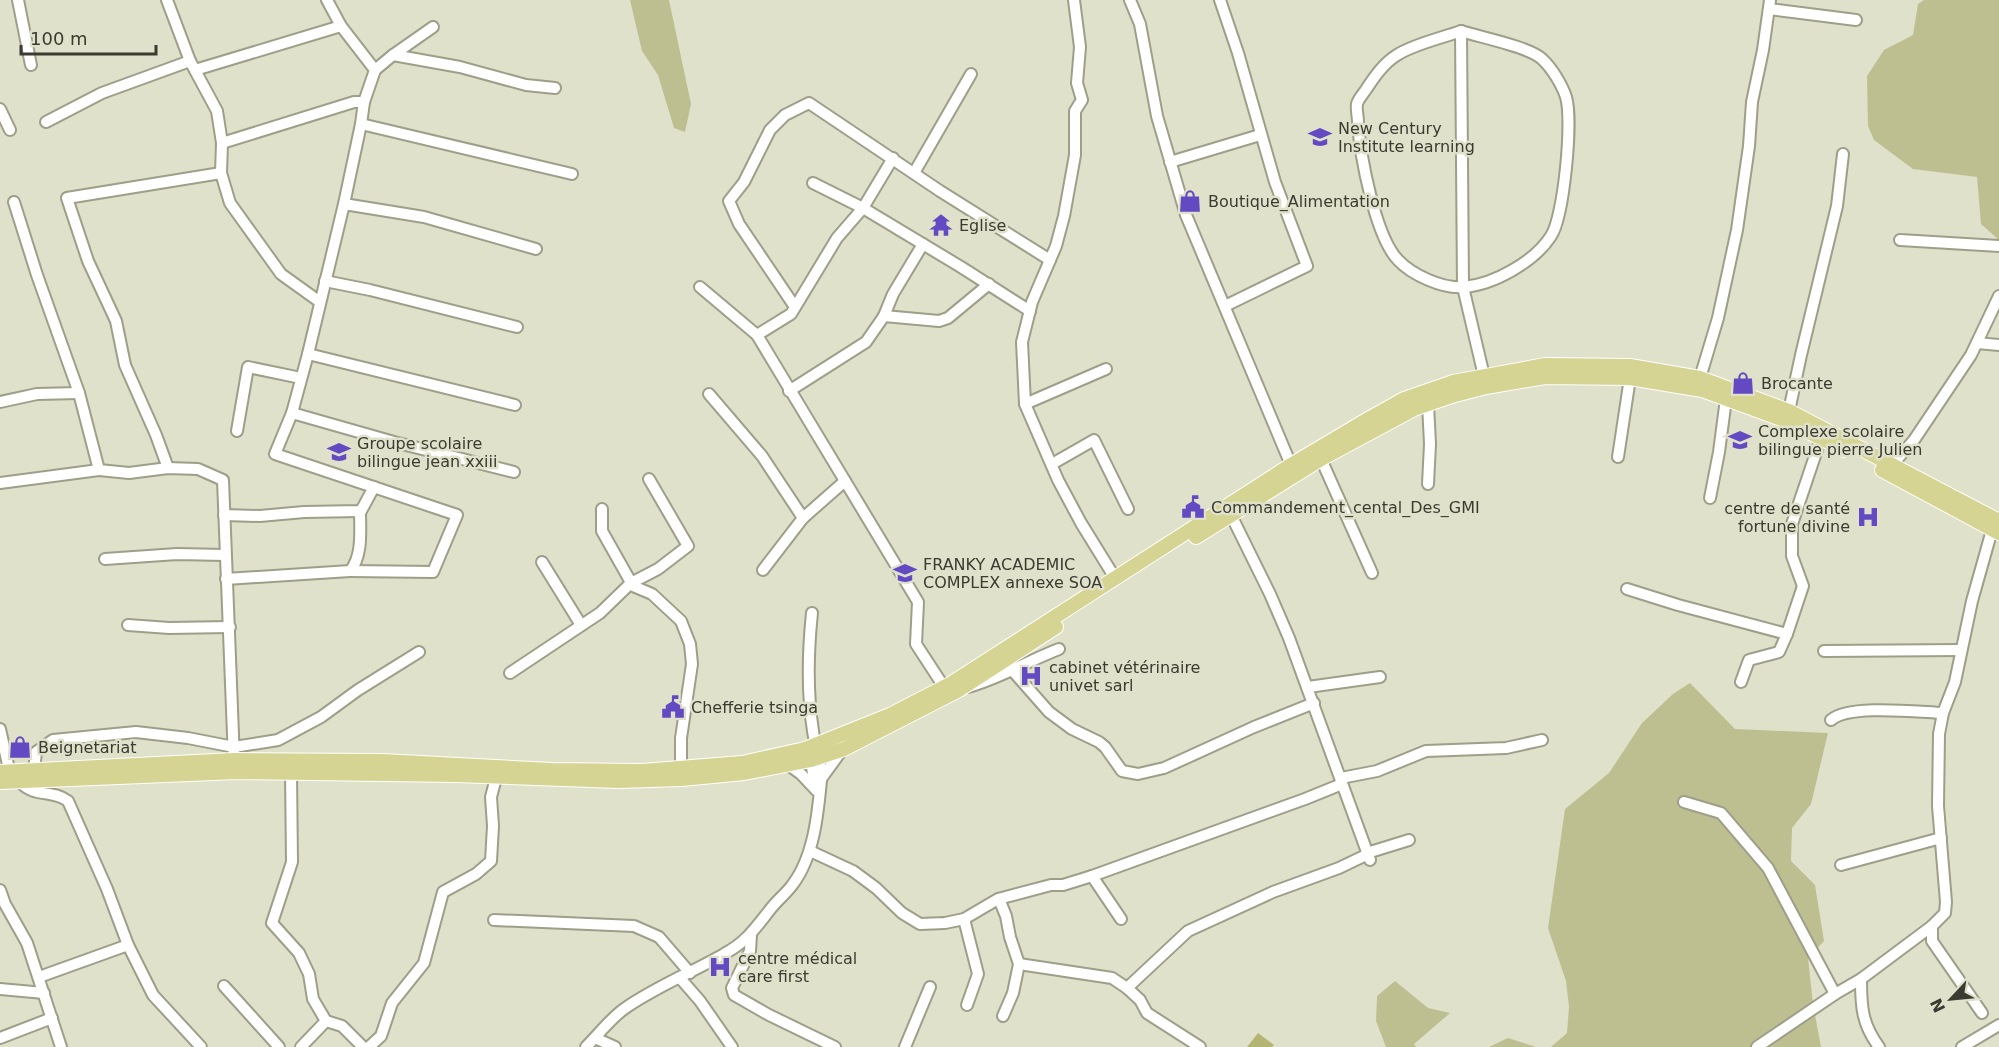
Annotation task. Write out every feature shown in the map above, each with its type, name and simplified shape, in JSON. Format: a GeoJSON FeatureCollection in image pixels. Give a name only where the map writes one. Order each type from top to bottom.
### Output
{"type":"FeatureCollection","features":[{"type":"Feature","properties":{"kind":"main road"},"geometry":{"type":"LineString","coordinates":[[8,778],[237,772],[456,775],[618,781],[682,779],[744,773],[788,764],[814,748],[890,716],[944,687],[1291,465],[1404,399],[1453,382],[1545,365],[1630,366],[1700,378],[1789,411],[1893,465],[1997,528]]}},
{"type":"Feature","properties":{"kind":"main road"},"geometry":{"type":"LineString","coordinates":[[8,778],[34,771],[234,754],[551,770],[642,771],[742,763],[814,748],[842,750],[959,690],[1120,584],[1321,459],[1414,408],[1486,387],[1545,377],[1630,378],[1702,390],[1787,421],[1997,528]]}},
{"type":"Feature","properties":{"kind":"street"},"geometry":{"type":"LineString","coordinates":[[18,0],[31,65]]}},
{"type":"Feature","properties":{"kind":"street"},"geometry":{"type":"LineString","coordinates":[[167,0],[193,65],[217,111],[222,143],[221,173],[230,203],[281,274],[320,302]]}},
{"type":"Feature","properties":{"kind":"street"},"geometry":{"type":"LineString","coordinates":[[327,0],[341,26],[375,70]]}},
{"type":"Feature","properties":{"kind":"street"},"geometry":{"type":"LineString","coordinates":[[1074,0],[1080,47],[1077,83],[1083,100],[1075,111],[1075,155],[1065,216],[1056,246],[1030,311],[1022,342],[1025,404],[1081,523],[1115,578]]}},
{"type":"Feature","properties":{"kind":"street"},"geometry":{"type":"LineString","coordinates":[[1130,0],[1140,24],[1157,116],[1186,215],[1291,465]]}},
{"type":"Feature","properties":{"kind":"street"},"geometry":{"type":"LineString","coordinates":[[1220,0],[1238,53],[1275,182],[1307,266],[1225,306]]}},
{"type":"Feature","properties":{"kind":"street"},"geometry":{"type":"LineString","coordinates":[[1700,378],[1718,318],[1737,230],[1749,146],[1752,102],[1763,50],[1769,5],[1856,20]]}},
{"type":"Feature","properties":{"kind":"street"},"geometry":{"type":"LineString","coordinates":[[46,122],[102,93],[193,65],[341,26]]}},
{"type":"Feature","properties":{"kind":"street"},"geometry":{"type":"LineString","coordinates":[[225,579],[351,571],[433,572],[457,515],[275,454],[292,413],[308,354],[344,204],[364,102],[375,70],[433,27]]}},
{"type":"Feature","properties":{"kind":"street"},"geometry":{"type":"LineString","coordinates":[[1461,31],[1463,287],[1484,376]]}},
{"type":"Feature","properties":{"kind":"street"},"geometry":{"type":"LineString","coordinates":[[1461,31],[1531,52],[1542,58],[1560,84],[1567,99],[1569,135],[1560,213],[1553,234],[1541,250],[1500,277],[1463,287],[1434,282],[1413,273],[1396,259],[1385,238],[1370,194],[1360,149],[1357,103],[1377,73],[1397,54],[1461,31]]}},
{"type":"Feature","properties":{"kind":"street"},"geometry":{"type":"LineString","coordinates":[[393,55],[460,68],[526,85],[555,88]]}},
{"type":"Feature","properties":{"kind":"street"},"geometry":{"type":"LineString","coordinates":[[914,173],[971,74]]}},
{"type":"Feature","properties":{"kind":"street"},"geometry":{"type":"LineString","coordinates":[[222,143],[354,102],[364,102]]}},
{"type":"Feature","properties":{"kind":"street"},"geometry":{"type":"LineString","coordinates":[[795,307],[739,224],[729,201],[744,182],[770,130],[784,116],[809,103],[1050,260]]}},
{"type":"Feature","properties":{"kind":"street"},"geometry":{"type":"LineString","coordinates":[[0,108],[10,130]]}},
{"type":"Feature","properties":{"kind":"street"},"geometry":{"type":"LineString","coordinates":[[361,124],[572,174]]}},
{"type":"Feature","properties":{"kind":"street"},"geometry":{"type":"LineString","coordinates":[[1170,162],[1260,135]]}},
{"type":"Feature","properties":{"kind":"street"},"geometry":{"type":"LineString","coordinates":[[1789,411],[1838,206],[1843,154]]}},
{"type":"Feature","properties":{"kind":"street"},"geometry":{"type":"LineString","coordinates":[[757,335],[791,314],[837,238],[863,208],[893,158]]}},
{"type":"Feature","properties":{"kind":"street"},"geometry":{"type":"LineString","coordinates":[[168,468],[125,364],[116,321],[88,261],[67,198],[221,173]]}},
{"type":"Feature","properties":{"kind":"street"},"geometry":{"type":"LineString","coordinates":[[813,183],[863,208],[1030,311]]}},
{"type":"Feature","properties":{"kind":"street"},"geometry":{"type":"LineString","coordinates":[[14,202],[79,393],[99,470]]}},
{"type":"Feature","properties":{"kind":"street"},"geometry":{"type":"LineString","coordinates":[[344,204],[424,217],[536,249]]}},
{"type":"Feature","properties":{"kind":"street"},"geometry":{"type":"LineString","coordinates":[[1900,240],[1999,246]]}},
{"type":"Feature","properties":{"kind":"street"},"geometry":{"type":"LineString","coordinates":[[789,392],[866,342],[884,316],[893,294],[922,244]]}},
{"type":"Feature","properties":{"kind":"street"},"geometry":{"type":"LineString","coordinates":[[325,281],[517,327]]}},
{"type":"Feature","properties":{"kind":"street"},"geometry":{"type":"LineString","coordinates":[[884,316],[939,321],[948,318],[988,284]]}},
{"type":"Feature","properties":{"kind":"street"},"geometry":{"type":"LineString","coordinates":[[700,287],[757,335],[789,392],[918,602],[916,644],[944,687]]}},
{"type":"Feature","properties":{"kind":"street"},"geometry":{"type":"LineString","coordinates":[[1893,465],[1914,440],[1977,343],[1999,296]]}},
{"type":"Feature","properties":{"kind":"street"},"geometry":{"type":"LineString","coordinates":[[1977,343],[1999,345]]}},
{"type":"Feature","properties":{"kind":"street"},"geometry":{"type":"LineString","coordinates":[[308,354],[515,405]]}},
{"type":"Feature","properties":{"kind":"street"},"geometry":{"type":"LineString","coordinates":[[237,431],[248,367],[301,378]]}},
{"type":"Feature","properties":{"kind":"street"},"geometry":{"type":"LineString","coordinates":[[1025,404],[1106,369]]}},
{"type":"Feature","properties":{"kind":"street"},"geometry":{"type":"LineString","coordinates":[[1618,457],[1630,378]]}},
{"type":"Feature","properties":{"kind":"street"},"geometry":{"type":"LineString","coordinates":[[0,402],[37,394],[79,393]]}},
{"type":"Feature","properties":{"kind":"street"},"geometry":{"type":"LineString","coordinates":[[709,394],[762,456],[804,518]]}},
{"type":"Feature","properties":{"kind":"street"},"geometry":{"type":"LineString","coordinates":[[1710,498],[1726,399]]}},
{"type":"Feature","properties":{"kind":"street"},"geometry":{"type":"LineString","coordinates":[[1428,404],[1430,444],[1428,484]]}},
{"type":"Feature","properties":{"kind":"street"},"geometry":{"type":"LineString","coordinates":[[292,413],[394,442],[514,472]]}},
{"type":"Feature","properties":{"kind":"street"},"geometry":{"type":"LineString","coordinates":[[1740,682],[1749,660],[1779,652],[1803,586],[1792,556],[1792,524],[1821,438]]}},
{"type":"Feature","properties":{"kind":"street"},"geometry":{"type":"LineString","coordinates":[[1052,464],[1094,441],[1128,509]]}},
{"type":"Feature","properties":{"kind":"street"},"geometry":{"type":"LineString","coordinates":[[1321,459],[1372,573]]}},
{"type":"Feature","properties":{"kind":"street"},"geometry":{"type":"LineString","coordinates":[[0,483],[99,470],[129,473],[168,468],[198,469],[223,480],[225,579],[230,627],[234,754]]}},
{"type":"Feature","properties":{"kind":"street"},"geometry":{"type":"LineString","coordinates":[[510,673],[600,613],[631,583],[658,569],[688,546],[649,478]]}},
{"type":"Feature","properties":{"kind":"street"},"geometry":{"type":"LineString","coordinates":[[763,570],[804,518],[845,481]]}},
{"type":"Feature","properties":{"kind":"street"},"geometry":{"type":"LineString","coordinates":[[351,571],[360,542],[360,511],[374,487]]}},
{"type":"Feature","properties":{"kind":"street"},"geometry":{"type":"LineString","coordinates":[[602,509],[602,531],[631,583],[652,594],[681,621],[690,644],[692,664],[681,738],[681,768]]}},
{"type":"Feature","properties":{"kind":"street"},"geometry":{"type":"LineString","coordinates":[[224,516],[360,511]]}},
{"type":"Feature","properties":{"kind":"street"},"geometry":{"type":"LineString","coordinates":[[1231,515],[1270,594],[1308,687],[1367,856]]}},
{"type":"Feature","properties":{"kind":"street"},"geometry":{"type":"LineString","coordinates":[[1757,1047],[1834,994],[1861,979],[1932,926],[1945,913],[1938,806],[1938,755],[1942,713],[1955,682],[1961,651],[1997,528]]}},
{"type":"Feature","properties":{"kind":"street"},"geometry":{"type":"LineString","coordinates":[[105,559],[177,554],[225,555]]}},
{"type":"Feature","properties":{"kind":"street"},"geometry":{"type":"LineString","coordinates":[[542,562],[581,625]]}},
{"type":"Feature","properties":{"kind":"street"},"geometry":{"type":"LineString","coordinates":[[1627,589],[1787,634]]}},
{"type":"Feature","properties":{"kind":"street"},"geometry":{"type":"LineString","coordinates":[[585,1047],[622,1010],[670,981],[725,954],[751,935],[794,883],[810,851],[818,789],[808,645],[812,613]]}},
{"type":"Feature","properties":{"kind":"street"},"geometry":{"type":"LineString","coordinates":[[128,625],[230,627]]}},
{"type":"Feature","properties":{"kind":"street"},"geometry":{"type":"LineString","coordinates":[[959,690],[986,682],[1059,649]]}},
{"type":"Feature","properties":{"kind":"street"},"geometry":{"type":"LineString","coordinates":[[1824,651],[1961,651]]}},
{"type":"Feature","properties":{"kind":"street"},"geometry":{"type":"LineString","coordinates":[[34,771],[36,752],[52,740],[136,732],[188,738],[234,754],[278,740],[321,717],[358,690],[419,652]]}},
{"type":"Feature","properties":{"kind":"street"},"geometry":{"type":"LineString","coordinates":[[1012,670],[1049,712],[1072,729],[1099,742],[1122,771],[1138,774],[1164,768],[1254,727],[1314,703]]}},
{"type":"Feature","properties":{"kind":"street"},"geometry":{"type":"LineString","coordinates":[[1308,687],[1380,677]]}},
{"type":"Feature","properties":{"kind":"street"},"geometry":{"type":"LineString","coordinates":[[1831,720],[1851,711],[1942,713]]}},
{"type":"Feature","properties":{"kind":"street"},"geometry":{"type":"LineString","coordinates":[[0,729],[8,778],[27,790],[57,796],[68,801],[107,889],[128,945],[153,995],[201,1047]]}},
{"type":"Feature","properties":{"kind":"street"},"geometry":{"type":"LineString","coordinates":[[810,851],[853,871],[876,888],[902,913],[920,924],[945,923],[964,919],[999,899],[1092,876],[1305,799],[1342,781],[1377,771],[1426,751],[1506,748],[1542,740]]}},
{"type":"Feature","properties":{"kind":"street"},"geometry":{"type":"LineString","coordinates":[[818,789],[842,750]]}},
{"type":"Feature","properties":{"kind":"street"},"geometry":{"type":"LineString","coordinates":[[788,764],[818,789]]}},
{"type":"Feature","properties":{"kind":"street"},"geometry":{"type":"LineString","coordinates":[[291,773],[292,862],[272,923],[299,953],[309,974],[313,999],[326,1021],[342,1026],[363,1047]]}},
{"type":"Feature","properties":{"kind":"street"},"geometry":{"type":"LineString","coordinates":[[369,1047],[381,1036],[392,1003],[424,963],[443,892],[476,874],[491,861],[493,826],[490,797],[496,777]]}},
{"type":"Feature","properties":{"kind":"street"},"geometry":{"type":"LineString","coordinates":[[1684,802],[1721,813],[1768,868],[1834,994]]}},
{"type":"Feature","properties":{"kind":"street"},"geometry":{"type":"LineString","coordinates":[[1841,865],[1941,838]]}},
{"type":"Feature","properties":{"kind":"street"},"geometry":{"type":"LineString","coordinates":[[1127,988],[1188,931],[1273,892],[1409,840]]}},
{"type":"Feature","properties":{"kind":"street"},"geometry":{"type":"LineString","coordinates":[[1092,876],[1121,919]]}},
{"type":"Feature","properties":{"kind":"street"},"geometry":{"type":"LineString","coordinates":[[0,890],[5,904],[27,943],[61,1047]]}},
{"type":"Feature","properties":{"kind":"street"},"geometry":{"type":"LineString","coordinates":[[999,899],[1006,916],[1018,964],[1013,993],[1003,1016]]}},
{"type":"Feature","properties":{"kind":"street"},"geometry":{"type":"LineString","coordinates":[[964,919],[978,974],[967,1005]]}},
{"type":"Feature","properties":{"kind":"street"},"geometry":{"type":"LineString","coordinates":[[494,920],[634,926],[659,937],[732,1047]]}},
{"type":"Feature","properties":{"kind":"street"},"geometry":{"type":"LineString","coordinates":[[1932,926],[1932,941],[1982,1013]]}},
{"type":"Feature","properties":{"kind":"street"},"geometry":{"type":"LineString","coordinates":[[751,935],[750,951],[732,988],[734,994],[769,1015],[832,1046]]}},
{"type":"Feature","properties":{"kind":"street"},"geometry":{"type":"LineString","coordinates":[[39,977],[128,945]]}},
{"type":"Feature","properties":{"kind":"street"},"geometry":{"type":"LineString","coordinates":[[1018,964],[1112,978],[1140,1000],[1147,1013],[1200,1047]]}},
{"type":"Feature","properties":{"kind":"street"},"geometry":{"type":"LineString","coordinates":[[1861,979],[1863,1020],[1879,1047]]}},
{"type":"Feature","properties":{"kind":"street"},"geometry":{"type":"LineString","coordinates":[[224,986],[279,1047]]}},
{"type":"Feature","properties":{"kind":"street"},"geometry":{"type":"LineString","coordinates":[[905,1047],[930,987]]}},
{"type":"Feature","properties":{"kind":"street"},"geometry":{"type":"LineString","coordinates":[[0,989],[44,993]]}},
{"type":"Feature","properties":{"kind":"street"},"geometry":{"type":"LineString","coordinates":[[0,1038],[52,1018]]}},
{"type":"Feature","properties":{"kind":"street"},"geometry":{"type":"LineString","coordinates":[[301,1047],[326,1021]]}},
{"type":"Feature","properties":{"kind":"street"},"geometry":{"type":"LineString","coordinates":[[1962,1047],[1974,1044],[1999,1025]]}},
{"type":"Feature","properties":{"kind":"street"},"geometry":{"type":"LineString","coordinates":[[595,1038],[615,1047]]}},
{"type":"Feature","properties":{"kind":"green space"},"geometry":{"type":"Polygon","coordinates":[[[630,0],[669,0],[691,104],[685,132],[674,128],[658,75],[642,51],[630,0]]]}},
{"type":"Feature","properties":{"kind":"green space"},"geometry":{"type":"Polygon","coordinates":[[[1924,0],[1999,0],[1999,240],[1981,224],[1977,177],[1913,169],[1874,140],[1868,126],[1867,76],[1884,50],[1913,35],[1918,4],[1924,0]]]}},
{"type":"Feature","properties":{"kind":"green space"},"geometry":{"type":"Polygon","coordinates":[[[1690,683],[1735,729],[1828,733],[1811,804],[1792,828],[1791,861],[1815,885],[1824,941],[1808,958],[1821,1047],[1551,1047],[1567,1033],[1569,1007],[1566,981],[1548,928],[1565,809],[1609,773],[1642,723],[1673,694],[1690,683]]]}},
{"type":"Feature","properties":{"kind":"green space"},"geometry":{"type":"Polygon","coordinates":[[[1395,981],[1428,1008],[1450,1013],[1414,1044],[1416,1047],[1386,1047],[1376,1021],[1377,996],[1395,981]]]}},
{"type":"Feature","properties":{"kind":"green space"},"geometry":{"type":"Polygon","coordinates":[[[1508,1038],[1536,1047],[1489,1047],[1508,1038]]]}},
{"type":"Feature","properties":{"kind":"shaded area"},"geometry":{"type":"Polygon","coordinates":[[[1258,1033],[1274,1045],[1272,1047],[1247,1047],[1258,1033]]]}},
{"type":"Feature","properties":{"kind":"place","name":"New Century Institute learning"},"geometry":{"type":"Point","coordinates":[1320,137]}},
{"type":"Feature","properties":{"kind":"place","name":"Boutique_Alimentation"},"geometry":{"type":"Point","coordinates":[1190,201]}},
{"type":"Feature","properties":{"kind":"place","name":"Eglise"},"geometry":{"type":"Point","coordinates":[941,225]}},
{"type":"Feature","properties":{"kind":"place","name":"Brocante"},"geometry":{"type":"Point","coordinates":[1743,383]}},
{"type":"Feature","properties":{"kind":"place","name":"Complexe scolaire bilingue pierre Julien"},"geometry":{"type":"Point","coordinates":[1740,440]}},
{"type":"Feature","properties":{"kind":"place","name":"Groupe scolaire bilingue jean xxiii"},"geometry":{"type":"Point","coordinates":[339,452]}},
{"type":"Feature","properties":{"kind":"place","name":"Commandement_cental_Des_GMI"},"geometry":{"type":"Point","coordinates":[1193,507]}},
{"type":"Feature","properties":{"kind":"place","name":"centre de santé fortune divine"},"geometry":{"type":"Point","coordinates":[1868,517]}},
{"type":"Feature","properties":{"kind":"place","name":"FRANKY ACADEMIC COMPLEX annexe SOA"},"geometry":{"type":"Point","coordinates":[905,573]}},
{"type":"Feature","properties":{"kind":"place","name":"cabinet vétérinaire univet sarl"},"geometry":{"type":"Point","coordinates":[1031,676]}},
{"type":"Feature","properties":{"kind":"place","name":"Chefferie tsinga"},"geometry":{"type":"Point","coordinates":[673,707]}},
{"type":"Feature","properties":{"kind":"place","name":"Beignetariat"},"geometry":{"type":"Point","coordinates":[20,747]}},
{"type":"Feature","properties":{"kind":"place","name":"centre médical care first"},"geometry":{"type":"Point","coordinates":[720,967]}}]}
